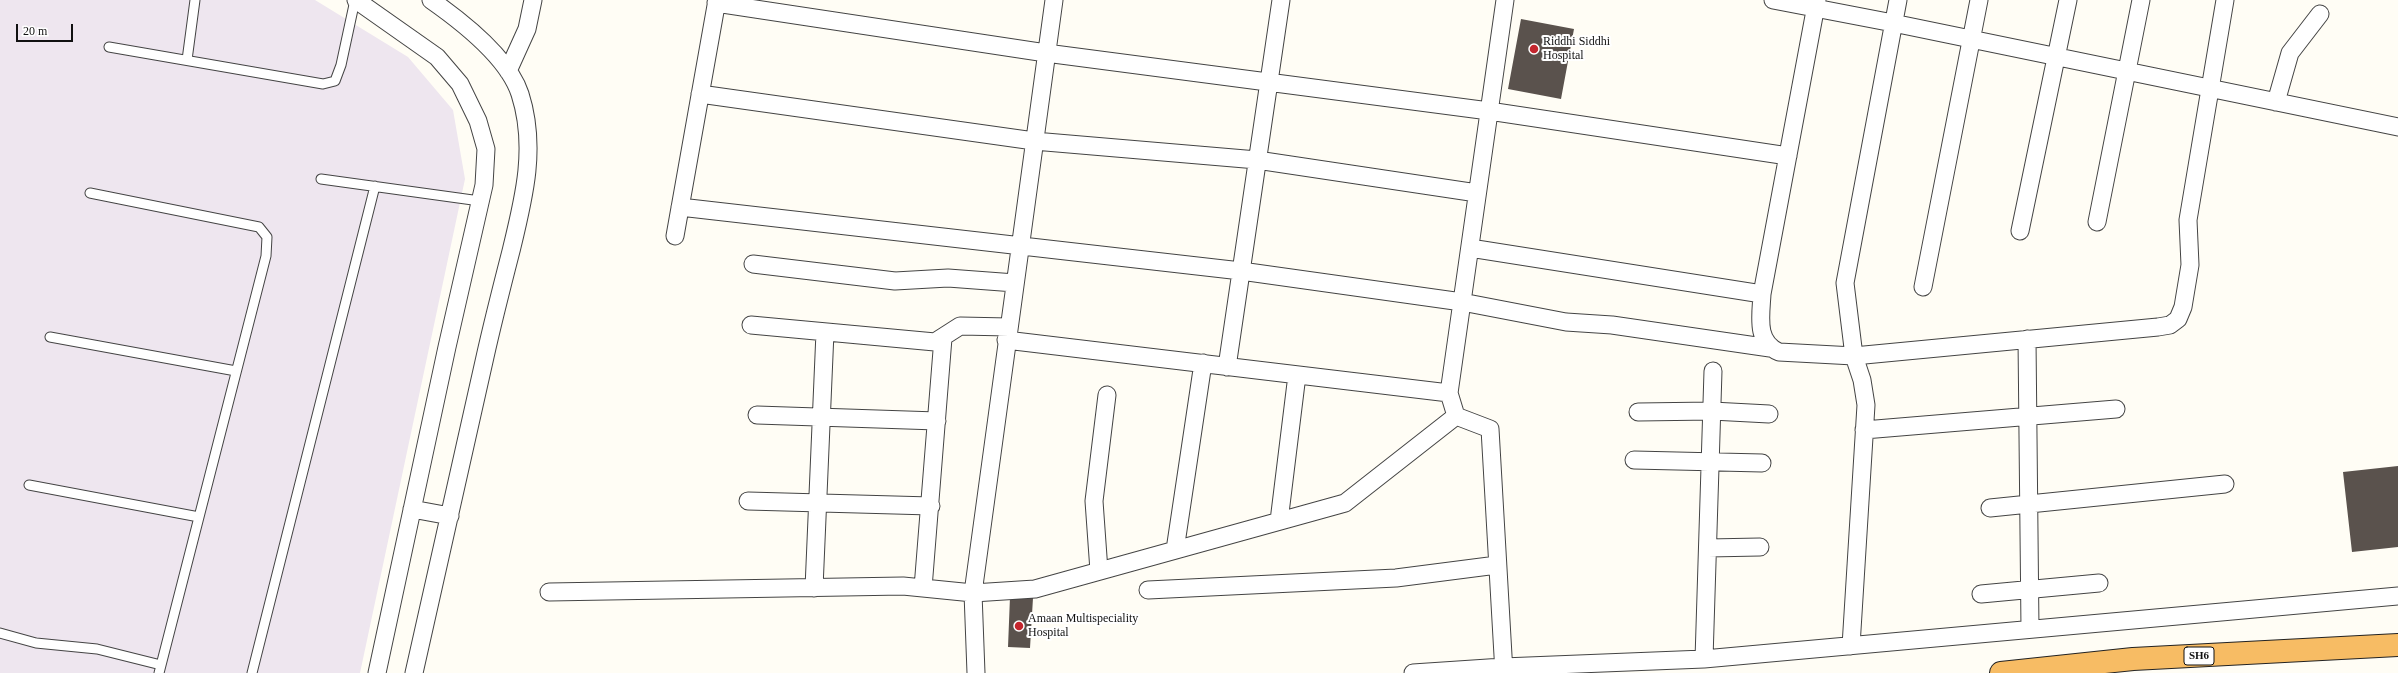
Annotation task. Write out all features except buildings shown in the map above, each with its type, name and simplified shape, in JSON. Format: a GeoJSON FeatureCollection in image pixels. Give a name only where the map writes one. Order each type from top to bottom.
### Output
{"type":"FeatureCollection","features":[{"type":"Feature","properties":{"kind":"highway","name":"SH6"},"geometry":{"type":"LineString","coordinates":[[2002,673],[2133,659],[2398,645]]}},
{"type":"Feature","properties":{"kind":"street"},"geometry":{"type":"LineString","coordinates":[[355,0],[437,57],[460,84],[478,121],[486,149],[484,185],[377,673]]}},
{"type":"Feature","properties":{"kind":"street"},"geometry":{"type":"LineString","coordinates":[[414,673],[525,193],[529,145],[527,121],[519,92],[508,71],[458,18],[431,0]]}},
{"type":"Feature","properties":{"kind":"street"},"geometry":{"type":"LineString","coordinates":[[508,71],[527,29],[533,0]]}},
{"type":"Feature","properties":{"kind":"street"},"geometry":{"type":"LineString","coordinates":[[976,673],[973,593],[1054,0]]}},
{"type":"Feature","properties":{"kind":"street"},"geometry":{"type":"LineString","coordinates":[[1227,366],[1280,0]]}},
{"type":"Feature","properties":{"kind":"street"},"geometry":{"type":"LineString","coordinates":[[1456,416],[1449,393],[1504,0]]}},
{"type":"Feature","properties":{"kind":"street"},"geometry":{"type":"LineString","coordinates":[[1773,0],[1816,3],[1893,23],[2398,127]]}},
{"type":"Feature","properties":{"kind":"street"},"geometry":{"type":"LineString","coordinates":[[1851,646],[1865,391],[1854,356],[1845,283],[1898,0]]}},
{"type":"Feature","properties":{"kind":"street"},"geometry":{"type":"LineString","coordinates":[[1923,287],[1979,0]]}},
{"type":"Feature","properties":{"kind":"street"},"geometry":{"type":"LineString","coordinates":[[2020,231],[2068,0]]}},
{"type":"Feature","properties":{"kind":"street"},"geometry":{"type":"LineString","coordinates":[[2097,222],[2141,0]]}},
{"type":"Feature","properties":{"kind":"street"},"geometry":{"type":"LineString","coordinates":[[680,207],[1241,271],[1462,302],[1566,322],[1612,325],[1770,348],[1779,352],[1854,356],[2158,327],[2170,325],[2178,319],[2183,307],[2190,265],[2188,220],[2225,0]]}},
{"type":"Feature","properties":{"kind":"street"},"geometry":{"type":"LineString","coordinates":[[675,236],[717,1],[1046,53],[1489,111],[1788,156]]}},
{"type":"Feature","properties":{"kind":"street"},"geometry":{"type":"LineString","coordinates":[[1770,348],[1760,332],[1762,294],[1816,3]]}},
{"type":"Feature","properties":{"kind":"street"},"geometry":{"type":"LineString","coordinates":[[2276,102],[2290,53],[2320,14]]}},
{"type":"Feature","properties":{"kind":"street"},"geometry":{"type":"LineString","coordinates":[[700,94],[1034,141],[1257,160],[1477,193]]}},
{"type":"Feature","properties":{"kind":"street"},"geometry":{"type":"LineString","coordinates":[[1470,248],[1762,294]]}},
{"type":"Feature","properties":{"kind":"street"},"geometry":{"type":"LineString","coordinates":[[753,264],[896,281],[948,278],[1015,283]]}},
{"type":"Feature","properties":{"kind":"street"},"geometry":{"type":"LineString","coordinates":[[751,325],[935,342],[960,326],[1203,364],[1449,393]]}},
{"type":"Feature","properties":{"kind":"street"},"geometry":{"type":"LineString","coordinates":[[814,588],[825,332]]}},
{"type":"Feature","properties":{"kind":"street"},"geometry":{"type":"LineString","coordinates":[[923,588],[931,506],[943,338]]}},
{"type":"Feature","properties":{"kind":"street"},"geometry":{"type":"LineString","coordinates":[[2027,340],[2030,629]]}},
{"type":"Feature","properties":{"kind":"street"},"geometry":{"type":"LineString","coordinates":[[1174,550],[1203,364]]}},
{"type":"Feature","properties":{"kind":"street"},"geometry":{"type":"LineString","coordinates":[[1704,659],[1713,371]]}},
{"type":"Feature","properties":{"kind":"street"},"geometry":{"type":"LineString","coordinates":[[1279,521],[1297,375]]}},
{"type":"Feature","properties":{"kind":"street"},"geometry":{"type":"LineString","coordinates":[[1099,571],[1094,501],[1107,395]]}},
{"type":"Feature","properties":{"kind":"street"},"geometry":{"type":"LineString","coordinates":[[1864,430],[2116,409]]}},
{"type":"Feature","properties":{"kind":"street"},"geometry":{"type":"LineString","coordinates":[[1638,412],[1712,411],[1769,414]]}},
{"type":"Feature","properties":{"kind":"street"},"geometry":{"type":"LineString","coordinates":[[758,415],[937,421]]}},
{"type":"Feature","properties":{"kind":"street"},"geometry":{"type":"LineString","coordinates":[[549,592],[903,586],[973,593],[1035,589],[1345,503],[1456,416]]}},
{"type":"Feature","properties":{"kind":"street"},"geometry":{"type":"LineString","coordinates":[[1456,416],[1490,429],[1504,670]]}},
{"type":"Feature","properties":{"kind":"street"},"geometry":{"type":"LineString","coordinates":[[1634,460],[1709,463],[1762,463]]}},
{"type":"Feature","properties":{"kind":"street"},"geometry":{"type":"LineString","coordinates":[[1990,508],[2226,484]]}},
{"type":"Feature","properties":{"kind":"street"},"geometry":{"type":"LineString","coordinates":[[748,501],[817,501],[931,506]]}},
{"type":"Feature","properties":{"kind":"street"},"geometry":{"type":"LineString","coordinates":[[412,509],[450,516]]}},
{"type":"Feature","properties":{"kind":"street"},"geometry":{"type":"LineString","coordinates":[[1708,548],[1760,547]]}},
{"type":"Feature","properties":{"kind":"street"},"geometry":{"type":"LineString","coordinates":[[1148,590],[1396,578],[1498,565]]}},
{"type":"Feature","properties":{"kind":"street"},"geometry":{"type":"LineString","coordinates":[[1981,594],[2099,583]]}},
{"type":"Feature","properties":{"kind":"street"},"geometry":{"type":"LineString","coordinates":[[1413,673],[1504,670],[1704,659],[2398,596]]}},
{"type":"Feature","properties":{"kind":"lane"},"geometry":{"type":"LineString","coordinates":[[187,60],[195,0]]}},
{"type":"Feature","properties":{"kind":"lane"},"geometry":{"type":"LineString","coordinates":[[109,48],[323,84],[335,81],[341,64],[355,0]]}},
{"type":"Feature","properties":{"kind":"lane"},"geometry":{"type":"LineString","coordinates":[[320,178],[480,201]]}},
{"type":"Feature","properties":{"kind":"lane"},"geometry":{"type":"LineString","coordinates":[[252,673],[375,186]]}},
{"type":"Feature","properties":{"kind":"lane"},"geometry":{"type":"LineString","coordinates":[[0,634],[36,643],[97,649],[160,669],[266,256],[267,237],[259,227],[90,193]]}},
{"type":"Feature","properties":{"kind":"lane"},"geometry":{"type":"LineString","coordinates":[[50,337],[236,371]]}},
{"type":"Feature","properties":{"kind":"lane"},"geometry":{"type":"LineString","coordinates":[[29,485],[199,517]]}},
{"type":"Feature","properties":{"kind":"shaded area"},"geometry":{"type":"Polygon","coordinates":[[[0,0],[315,0],[408,57],[453,110],[465,179],[360,673],[0,673],[0,0]]]}},
{"type":"Feature","properties":{"kind":"place","name":"Riddhi Siddhi Hospital"},"geometry":{"type":"Point","coordinates":[1534,49]}},
{"type":"Feature","properties":{"kind":"place","name":"Amaan Multispeciality Hospital"},"geometry":{"type":"Point","coordinates":[1019,626]}}]}
